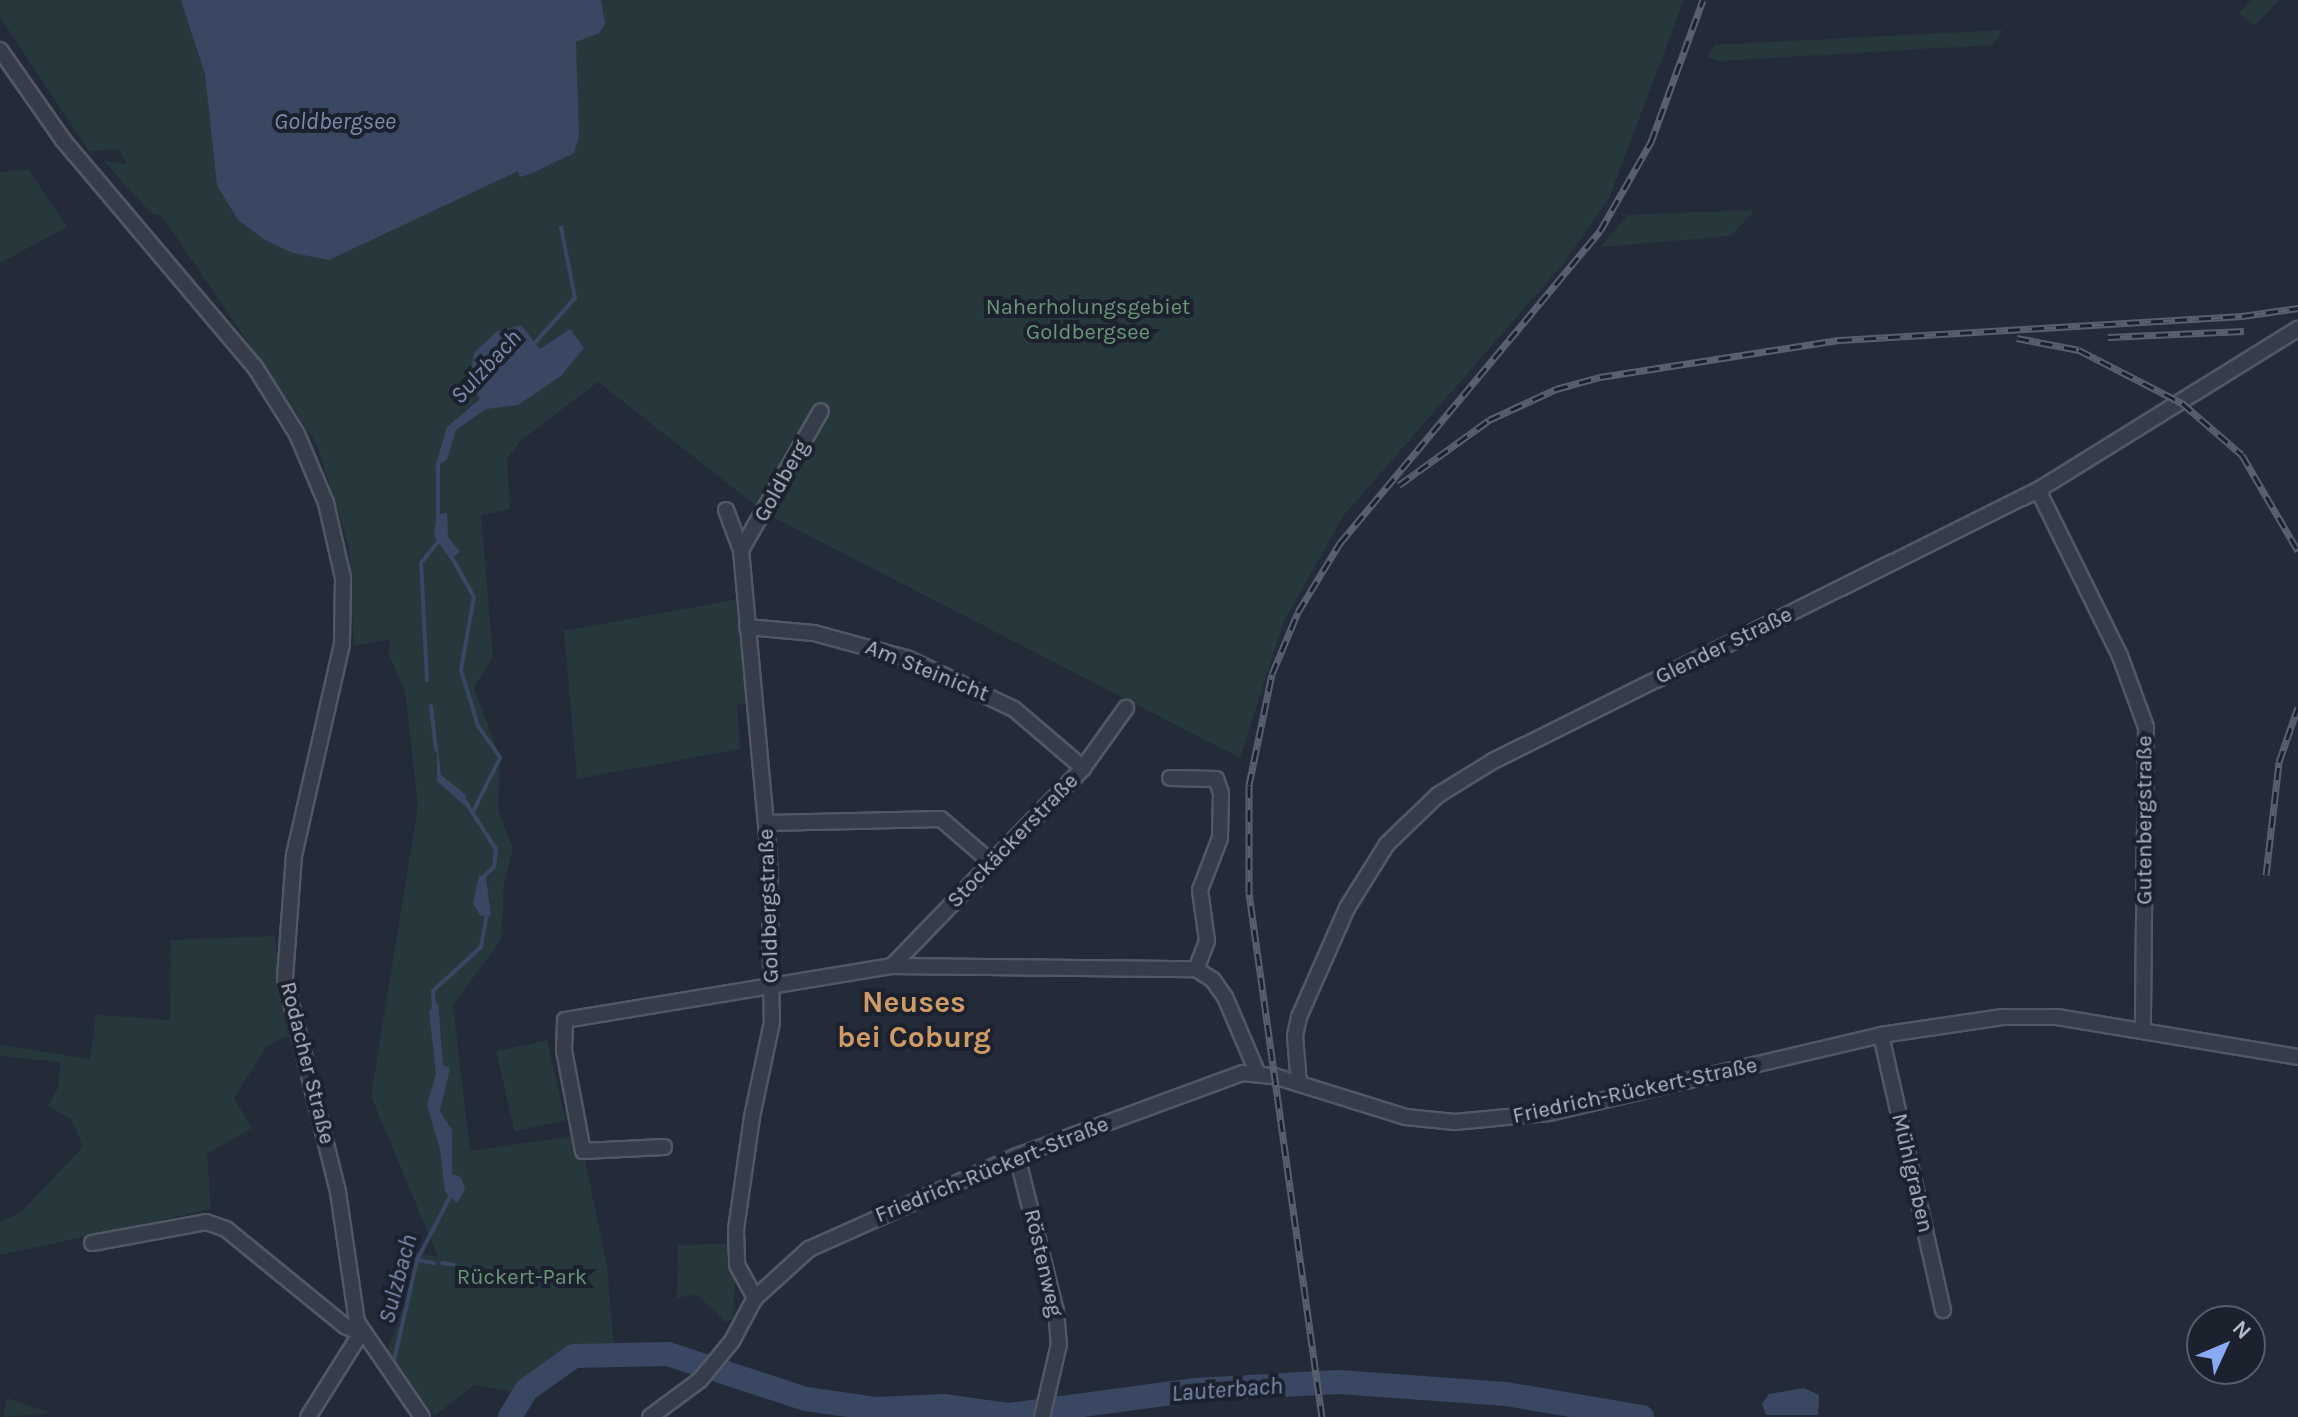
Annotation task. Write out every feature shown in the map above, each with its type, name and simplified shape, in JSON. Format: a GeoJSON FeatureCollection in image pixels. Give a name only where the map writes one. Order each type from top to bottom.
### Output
{"type":"FeatureCollection","features":[{"type":"Feature","properties":{"kind":"street","name":"Rodacher Straße"},"geometry":{"type":"LineString","coordinates":[[0,50],[63,140],[255,367],[297,434],[337,543],[342,644],[294,855],[285,979],[338,1192],[351,1301],[361,1333],[422,1417]]}},
{"type":"Feature","properties":{"kind":"street","name":"Glender Straße"},"geometry":{"type":"LineString","coordinates":[[1299,1084],[1295,1036],[1299,1017],[1347,908],[1387,844],[1438,795],[1505,755],[2038,490],[2298,329]]}},
{"type":"Feature","properties":{"kind":"street","name":"Goldberg"},"geometry":{"type":"LineString","coordinates":[[741,550],[821,411]]}},
{"type":"Feature","properties":{"kind":"street","name":"Gutenbergstraße"},"geometry":{"type":"LineString","coordinates":[[2038,490],[2120,656],[2146,727],[2143,1031]]}},
{"type":"Feature","properties":{"kind":"street","name":"Goldbergstraße"},"geometry":{"type":"LineString","coordinates":[[726,510],[741,550],[767,823],[772,1022],[752,1117],[736,1230],[737,1265],[755,1298]]}},
{"type":"Feature","properties":{"kind":"street","name":"Am Steinicht"},"geometry":{"type":"LineString","coordinates":[[747,627],[843,638],[923,665],[1014,709],[1083,768]]}},
{"type":"Feature","properties":{"kind":"street","name":"Stockäckerstraße"},"geometry":{"type":"LineString","coordinates":[[892,966],[1083,768],[1126,708]]}},
{"type":"Feature","properties":{"kind":"street"},"geometry":{"type":"LineString","coordinates":[[1170,778],[1216,779],[1221,793],[1220,838],[1200,890],[1207,941],[1196,969]]}},
{"type":"Feature","properties":{"kind":"street"},"geometry":{"type":"LineString","coordinates":[[767,823],[941,819],[992,863]]}},
{"type":"Feature","properties":{"kind":"street"},"geometry":{"type":"LineString","coordinates":[[664,1147],[583,1151],[564,1050],[565,1020],[892,966],[1196,969],[1213,980],[1225,997],[1257,1072]]}},
{"type":"Feature","properties":{"kind":"street","name":"Friedrich-Rückert-Straße"},"geometry":{"type":"LineString","coordinates":[[650,1417],[707,1373],[717,1354],[732,1341],[755,1298],[809,1249],[1017,1156],[1257,1072],[1406,1117],[1498,1120],[1594,1104],[1881,1035],[2003,1017],[2057,1017],[2298,1057]]}},
{"type":"Feature","properties":{"kind":"street","name":"Mühlgraben"},"geometry":{"type":"LineString","coordinates":[[1881,1035],[1943,1310]]}},
{"type":"Feature","properties":{"kind":"street","name":"Röstenweg"},"geometry":{"type":"LineString","coordinates":[[1017,1156],[1056,1311],[1059,1344],[1045,1411]]}},
{"type":"Feature","properties":{"kind":"street"},"geometry":{"type":"LineString","coordinates":[[92,1243],[206,1222],[226,1229],[345,1326],[361,1333],[308,1417]]}},
{"type":"Feature","properties":{"kind":"green space","name":"Naherholungsgebiet Goldbergsee"},"geometry":{"type":"Polygon","coordinates":[[[0,0],[1684,0],[1609,198],[1562,265],[1344,515],[1284,621],[1240,758],[767,514],[598,382],[519,442],[507,459],[510,509],[481,515],[493,657],[474,688],[500,758],[498,810],[513,848],[504,883],[501,940],[453,1005],[470,1151],[574,1136],[583,1151],[607,1266],[614,1350],[567,1352],[518,1392],[474,1385],[434,1416],[387,1352],[414,1280],[415,1252],[438,1257],[371,1096],[418,806],[405,691],[389,655],[390,639],[354,646],[349,547],[317,444],[162,216],[151,213],[104,161],[127,164],[119,149],[89,151],[0,17],[0,0]]]}},
{"type":"Feature","properties":{"kind":"green space"},"geometry":{"type":"Polygon","coordinates":[[[2253,0],[2279,0],[2254,26],[2239,13],[2253,0]]]}},
{"type":"Feature","properties":{"kind":"green space"},"geometry":{"type":"Polygon","coordinates":[[[2003,30],[1992,45],[1717,61],[1707,56],[1715,45],[2003,30]]]}},
{"type":"Feature","properties":{"kind":"green space"},"geometry":{"type":"Polygon","coordinates":[[[28,169],[67,227],[0,263],[0,172],[28,169]]]}},
{"type":"Feature","properties":{"kind":"green space"},"geometry":{"type":"Polygon","coordinates":[[[1755,210],[1731,236],[1600,247],[1628,215],[1755,210]]]}},
{"type":"Feature","properties":{"kind":"green space"},"geometry":{"type":"Polygon","coordinates":[[[739,599],[746,703],[737,705],[740,749],[577,779],[564,631],[739,599]]]}},
{"type":"Feature","properties":{"kind":"green space"},"geometry":{"type":"Polygon","coordinates":[[[275,936],[278,989],[288,1036],[267,1046],[234,1098],[252,1128],[207,1154],[211,1209],[0,1255],[0,1222],[20,1213],[83,1147],[71,1119],[48,1106],[58,1088],[60,1062],[0,1056],[0,1045],[90,1059],[96,1015],[170,1020],[171,940],[275,936]]]}},
{"type":"Feature","properties":{"kind":"green space"},"geometry":{"type":"Polygon","coordinates":[[[547,1040],[565,1120],[515,1132],[496,1052],[547,1040]]]}},
{"type":"Feature","properties":{"kind":"green space"},"geometry":{"type":"Polygon","coordinates":[[[731,1244],[735,1283],[733,1318],[726,1322],[696,1294],[677,1298],[678,1245],[731,1244]]]}},
{"type":"Feature","properties":{"kind":"green space"},"geometry":{"type":"Polygon","coordinates":[[[7,1398],[51,1413],[3,1417],[7,1398]]]}},
{"type":"Feature","properties":{"kind":"water","name":"Goldbergsee"},"geometry":{"type":"Polygon","coordinates":[[[181,0],[601,0],[605,24],[599,33],[576,42],[579,136],[574,153],[533,173],[520,177],[518,171],[329,260],[293,253],[265,240],[238,220],[217,185],[205,74],[181,0]]]}},
{"type":"Feature","properties":{"kind":"water"},"geometry":{"type":"Polygon","coordinates":[[[521,325],[540,349],[570,329],[584,348],[561,376],[518,405],[486,409],[456,430],[447,460],[435,467],[447,427],[480,399],[470,382],[474,353],[496,332],[521,325]]]}},
{"type":"Feature","properties":{"kind":"water"},"geometry":{"type":"Polygon","coordinates":[[[447,513],[448,537],[460,552],[450,559],[434,536],[437,514],[447,513]]]}},
{"type":"Feature","properties":{"kind":"water"},"geometry":{"type":"Polygon","coordinates":[[[437,742],[441,775],[466,795],[464,805],[437,781],[437,742]]]}},
{"type":"Feature","properties":{"kind":"water"},"geometry":{"type":"Polygon","coordinates":[[[479,875],[486,878],[491,915],[481,916],[473,904],[479,875]]]}},
{"type":"Feature","properties":{"kind":"water"},"geometry":{"type":"Polygon","coordinates":[[[438,1002],[443,1065],[450,1068],[440,1111],[452,1130],[452,1174],[461,1177],[465,1189],[457,1203],[445,1192],[440,1149],[427,1105],[436,1074],[429,1011],[438,1002]]]}},
{"type":"Feature","properties":{"kind":"water"},"geometry":{"type":"Polygon","coordinates":[[[1804,1388],[1819,1395],[1818,1415],[1766,1415],[1762,1404],[1769,1394],[1804,1388]]]}},
{"type":"Feature","properties":{"kind":"waterway","name":"Sulzbach"},"geometry":{"type":"LineString","coordinates":[[532,346],[575,298],[561,227]]}},
{"type":"Feature","properties":{"kind":"waterway","name":"Sulzbach"},"geometry":{"type":"LineString","coordinates":[[438,463],[438,518]]}},
{"type":"Feature","properties":{"kind":"waterway","name":"Sulzbach"},"geometry":{"type":"LineString","coordinates":[[427,680],[421,563],[438,542]]}},
{"type":"Feature","properties":{"kind":"waterway","name":"Sulzbach"},"geometry":{"type":"LineString","coordinates":[[451,556],[474,597],[461,670],[478,726],[500,758],[474,810]]}},
{"type":"Feature","properties":{"kind":"waterway","name":"Sulzbach"},"geometry":{"type":"LineString","coordinates":[[431,706],[436,750]]}},
{"type":"Feature","properties":{"kind":"waterway","name":"Sulzbach"},"geometry":{"type":"LineString","coordinates":[[461,795],[496,849],[494,867],[480,880]]}},
{"type":"Feature","properties":{"kind":"waterway","name":"Sulzbach"},"geometry":{"type":"LineString","coordinates":[[434,1010],[433,991],[481,947],[487,913]]}},
{"type":"Feature","properties":{"kind":"waterway","name":"Sulzbach"},"geometry":{"type":"LineString","coordinates":[[393,1365],[417,1260],[451,1195]]}},
{"type":"Feature","properties":{"kind":"waterway"},"geometry":{"type":"LineString","coordinates":[[417,1260],[434,1263]]}},
{"type":"Feature","properties":{"kind":"waterway"},"geometry":{"type":"LineString","coordinates":[[442,1263],[454,1265]]}},
{"type":"Feature","properties":{"kind":"waterway","name":"Lauterbach"},"geometry":{"type":"LineString","coordinates":[[510,1417],[526,1390],[574,1356],[668,1354],[806,1399],[875,1409],[944,1406],[1009,1415],[1195,1390],[1339,1382],[1506,1394],[1642,1417]]}},
{"type":"Feature","properties":{"kind":"railway"},"geometry":{"type":"LineString","coordinates":[[1322,1417],[1249,893],[1249,785],[1272,674],[1298,612],[1340,543],[1600,231],[1651,142],[1703,0]]}},
{"type":"Feature","properties":{"kind":"railway"},"geometry":{"type":"LineString","coordinates":[[1399,485],[1489,420],[1556,389],[1600,377],[1840,340],[2242,316],[2298,308]]}},
{"type":"Feature","properties":{"kind":"railway"},"geometry":{"type":"LineString","coordinates":[[2108,337],[2244,331]]}},
{"type":"Feature","properties":{"kind":"railway"},"geometry":{"type":"LineString","coordinates":[[2017,338],[2079,350],[2182,403],[2242,455],[2298,551]]}},
{"type":"Feature","properties":{"kind":"railway"},"geometry":{"type":"LineString","coordinates":[[2266,875],[2279,762],[2298,707]]}},
{"type":"Feature","properties":{"kind":"district","name":"Neuses bei Coburg"},"geometry":{"type":"Point","coordinates":[914,1019]}},
{"type":"Feature","properties":{"kind":"park label","name":"Rückert-Park"},"geometry":{"type":"Point","coordinates":[522,1278]}}]}
